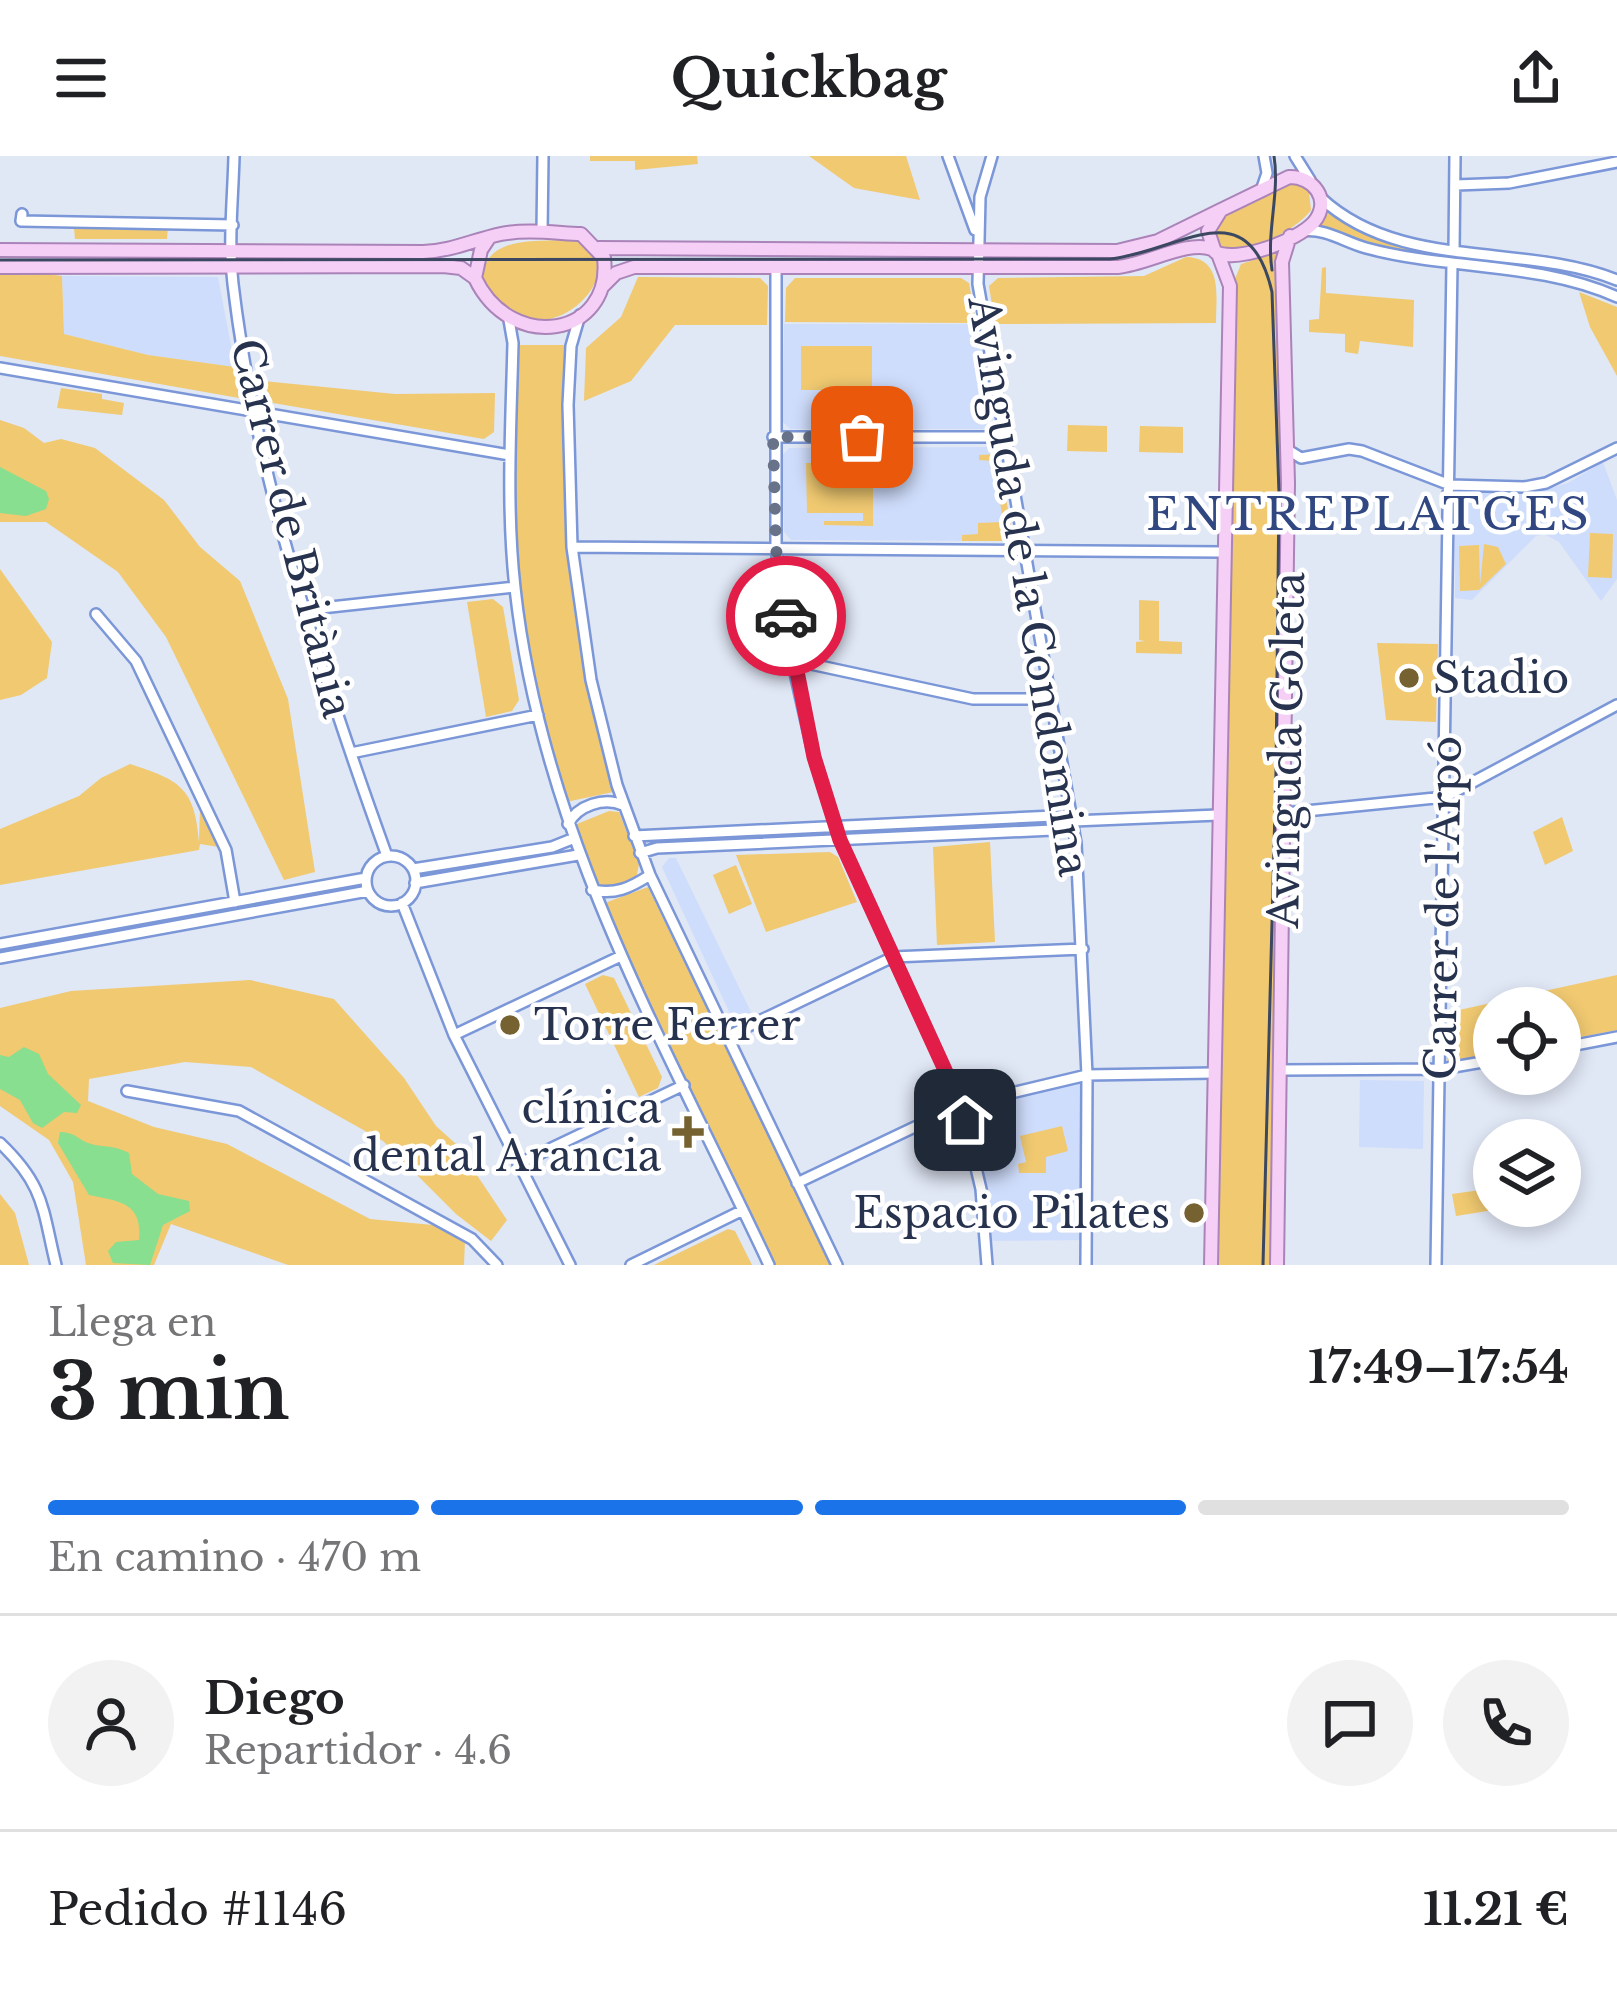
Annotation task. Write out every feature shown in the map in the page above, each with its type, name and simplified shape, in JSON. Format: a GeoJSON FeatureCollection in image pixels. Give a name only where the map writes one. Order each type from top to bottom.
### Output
{"type":"FeatureCollection","features":[{"type":"Feature","properties":{"kind":"main road"},"geometry":{"type":"LineString","coordinates":[[0,250],[461,268],[475,278],[508,320],[545,328],[580,315],[616,273],[634,267],[1118,267],[1139,265],[1193,245],[1237,258],[1315,221],[1321,198],[1310,180],[1288,177],[1135,249],[599,248]]}},
{"type":"Feature","properties":{"kind":"main road"},"geometry":{"type":"LineString","coordinates":[[1216,251],[1208,231],[1220,210]]}},
{"type":"Feature","properties":{"kind":"main road"},"geometry":{"type":"LineString","coordinates":[[0,267],[442,251],[489,238],[542,232],[581,234],[599,248],[606,264],[602,287]]}},
{"type":"Feature","properties":{"kind":"main road","name":"Avinguda Goleta"},"geometry":{"type":"LineString","coordinates":[[1277,1265],[1288,475],[1282,262],[1296,233]]}},
{"type":"Feature","properties":{"kind":"main road"},"geometry":{"type":"LineString","coordinates":[[475,278],[489,238]]}},
{"type":"Feature","properties":{"kind":"main road","name":"Avinguda Goleta"},"geometry":{"type":"LineString","coordinates":[[1210,1265],[1230,286],[1216,251]]}},
{"type":"Feature","properties":{"kind":"street","name":"Carrer de Britània"},"geometry":{"type":"LineString","coordinates":[[234,156],[232,259],[255,410],[303,610],[387,856]]}},
{"type":"Feature","properties":{"kind":"street"},"geometry":{"type":"LineString","coordinates":[[542,232],[543,156]]}},
{"type":"Feature","properties":{"kind":"street"},"geometry":{"type":"LineString","coordinates":[[948,156],[974,223],[978,247]]}},
{"type":"Feature","properties":{"kind":"street"},"geometry":{"type":"LineString","coordinates":[[978,247],[992,156]]}},
{"type":"Feature","properties":{"kind":"street"},"geometry":{"type":"LineString","coordinates":[[1262,188],[1267,173],[1264,156]]}},
{"type":"Feature","properties":{"kind":"street"},"geometry":{"type":"LineString","coordinates":[[1295,156],[1310,180]]}},
{"type":"Feature","properties":{"kind":"street"},"geometry":{"type":"LineString","coordinates":[[1454,251],[1455,156]]}},
{"type":"Feature","properties":{"kind":"street"},"geometry":{"type":"LineString","coordinates":[[1456,185],[1509,182],[1617,162]]}},
{"type":"Feature","properties":{"kind":"street"},"geometry":{"type":"LineString","coordinates":[[956,176],[970,184],[986,178]]}},
{"type":"Feature","properties":{"kind":"street"},"geometry":{"type":"LineString","coordinates":[[1321,198],[1370,228],[1417,244],[1582,269],[1617,280]]}},
{"type":"Feature","properties":{"kind":"street"},"geometry":{"type":"LineString","coordinates":[[22,214],[21,221],[233,225]]}},
{"type":"Feature","properties":{"kind":"street"},"geometry":{"type":"LineString","coordinates":[[955,251],[969,242],[974,223]]}},
{"type":"Feature","properties":{"kind":"street"},"geometry":{"type":"LineString","coordinates":[[1296,233],[1320,231],[1366,248],[1581,283],[1617,296]]}},
{"type":"Feature","properties":{"kind":"street","name":"Avinguda de la Condomina"},"geometry":{"type":"LineString","coordinates":[[978,247],[1004,437],[1073,821],[1087,1075],[1086,1265]]}},
{"type":"Feature","properties":{"kind":"street","name":"Carrer de l'Arpó"},"geometry":{"type":"LineString","coordinates":[[1436,1265],[1452,264]]}},
{"type":"Feature","properties":{"kind":"street"},"geometry":{"type":"LineString","coordinates":[[776,266],[776,549],[792,660],[840,840],[961,1105],[981,1189],[987,1265]]}},
{"type":"Feature","properties":{"kind":"street"},"geometry":{"type":"LineString","coordinates":[[580,315],[571,346],[568,405],[572,547],[591,680],[623,805],[650,875],[837,1265]]}},
{"type":"Feature","properties":{"kind":"street"},"geometry":{"type":"LineString","coordinates":[[508,320],[513,343],[514,587],[538,715],[572,839],[621,956],[769,1265]]}},
{"type":"Feature","properties":{"kind":"street"},"geometry":{"type":"LineString","coordinates":[[0,368],[510,455]]}},
{"type":"Feature","properties":{"kind":"street"},"geometry":{"type":"LineString","coordinates":[[773,437],[1004,437]]}},
{"type":"Feature","properties":{"kind":"street"},"geometry":{"type":"LineString","coordinates":[[1288,475],[1301,458],[1349,449],[1450,485],[1546,483],[1617,448]]}},
{"type":"Feature","properties":{"kind":"street"},"geometry":{"type":"LineString","coordinates":[[1288,449],[1301,458]]}},
{"type":"Feature","properties":{"kind":"street"},"geometry":{"type":"LineString","coordinates":[[572,547],[1222,552]]}},
{"type":"Feature","properties":{"kind":"street"},"geometry":{"type":"LineString","coordinates":[[303,610],[514,587]]}},
{"type":"Feature","properties":{"kind":"street"},"geometry":{"type":"LineString","coordinates":[[96,614],[136,661],[226,850],[235,902]]}},
{"type":"Feature","properties":{"kind":"street"},"geometry":{"type":"LineString","coordinates":[[792,660],[973,698],[1048,699]]}},
{"type":"Feature","properties":{"kind":"street"},"geometry":{"type":"LineString","coordinates":[[1286,813],[1445,796],[1617,705]]}},
{"type":"Feature","properties":{"kind":"street"},"geometry":{"type":"LineString","coordinates":[[351,753],[538,715]]}},
{"type":"Feature","properties":{"kind":"street"},"geometry":{"type":"LineString","coordinates":[[568,824],[572,814],[589,806],[610,800],[623,805]]}},
{"type":"Feature","properties":{"kind":"street"},"geometry":{"type":"LineString","coordinates":[[634,836],[1054,816],[1073,821],[1218,815]]}},
{"type":"Feature","properties":{"kind":"street"},"geometry":{"type":"LineString","coordinates":[[640,853],[658,848],[1053,830],[1073,821]]}},
{"type":"Feature","properties":{"kind":"street"},"geometry":{"type":"LineString","coordinates":[[412,869],[552,847],[572,839]]}},
{"type":"Feature","properties":{"kind":"street"},"geometry":{"type":"LineString","coordinates":[[415,883],[578,855]]}},
{"type":"Feature","properties":{"kind":"street"},"geometry":{"type":"LineString","coordinates":[[0,958],[368,892],[387,905],[402,903],[415,883],[412,869],[402,859],[387,856],[373,864],[366,878],[368,892]]}},
{"type":"Feature","properties":{"kind":"street"},"geometry":{"type":"LineString","coordinates":[[592,890],[609,894],[650,875]]}},
{"type":"Feature","properties":{"kind":"street"},"geometry":{"type":"LineString","coordinates":[[0,944],[366,878]]}},
{"type":"Feature","properties":{"kind":"street"},"geometry":{"type":"LineString","coordinates":[[402,903],[454,1035],[571,1265]]}},
{"type":"Feature","properties":{"kind":"street"},"geometry":{"type":"LineString","coordinates":[[726,1037],[893,957],[1083,949]]}},
{"type":"Feature","properties":{"kind":"street"},"geometry":{"type":"LineString","coordinates":[[454,1035],[621,956]]}},
{"type":"Feature","properties":{"kind":"street"},"geometry":{"type":"LineString","coordinates":[[1581,1044],[1617,1036]]}},
{"type":"Feature","properties":{"kind":"street"},"geometry":{"type":"LineString","coordinates":[[1282,1070],[1442,1069],[1473,1064]]}},
{"type":"Feature","properties":{"kind":"street"},"geometry":{"type":"LineString","coordinates":[[796,1184],[961,1105],[1087,1075],[1214,1073]]}},
{"type":"Feature","properties":{"kind":"street"},"geometry":{"type":"LineString","coordinates":[[518,1164],[684,1085]]}},
{"type":"Feature","properties":{"kind":"street"},"geometry":{"type":"LineString","coordinates":[[127,1091],[239,1111],[472,1240],[497,1265]]}},
{"type":"Feature","properties":{"kind":"street"},"geometry":{"type":"LineString","coordinates":[[0,1143],[25,1166],[44,1200],[56,1265]]}},
{"type":"Feature","properties":{"kind":"street"},"geometry":{"type":"LineString","coordinates":[[631,1265],[743,1210]]}},
{"type":"Feature","properties":{"kind":"shaded area"},"geometry":{"type":"Polygon","coordinates":[[[590,156],[697,156],[698,164],[635,170],[635,161],[590,161],[590,156]]]}},
{"type":"Feature","properties":{"kind":"shaded area"},"geometry":{"type":"Polygon","coordinates":[[[809,156],[906,156],[920,200],[854,188],[809,156]]]}},
{"type":"Feature","properties":{"kind":"shaded area"},"geometry":{"type":"Polygon","coordinates":[[[1286,182],[1299,183],[1309,192],[1311,210],[1303,218],[1255,245],[1219,246],[1214,235],[1222,216],[1286,182]]]}},
{"type":"Feature","properties":{"kind":"shaded area"},"geometry":{"type":"Polygon","coordinates":[[[1326,212],[1368,235],[1457,256],[1454,260],[1381,247],[1320,226],[1326,212]]]}},
{"type":"Feature","properties":{"kind":"shaded area"},"geometry":{"type":"Polygon","coordinates":[[[168,226],[167,239],[75,239],[74,228],[168,226]]]}},
{"type":"Feature","properties":{"kind":"shaded area"},"geometry":{"type":"Polygon","coordinates":[[[573,241],[589,248],[597,259],[594,285],[573,309],[558,317],[521,317],[504,309],[484,282],[484,268],[492,255],[508,245],[573,241]]]}},
{"type":"Feature","properties":{"kind":"shaded area"},"geometry":{"type":"Polygon","coordinates":[[[1278,252],[1284,397],[1273,1265],[1214,1265],[1235,279],[1241,264],[1278,252]]]}},
{"type":"Feature","properties":{"kind":"shaded area"},"geometry":{"type":"Polygon","coordinates":[[[1186,257],[1198,259],[1212,271],[1216,323],[995,324],[989,286],[998,278],[1144,276],[1186,257]]]}},
{"type":"Feature","properties":{"kind":"shaded area"},"geometry":{"type":"Polygon","coordinates":[[[1326,267],[1326,293],[1414,300],[1413,347],[1360,341],[1358,354],[1345,352],[1345,334],[1309,332],[1309,320],[1319,319],[1322,268],[1326,267]]]}},
{"type":"Feature","properties":{"kind":"shaded area"},"geometry":{"type":"Polygon","coordinates":[[[0,275],[62,276],[64,334],[148,355],[235,367],[239,398],[0,356],[0,275]]]}},
{"type":"Feature","properties":{"kind":"shaded area"},"geometry":{"type":"Polygon","coordinates":[[[62,276],[218,277],[235,367],[148,355],[64,334],[62,276]]]}},
{"type":"Feature","properties":{"kind":"shaded area"},"geometry":{"type":"Polygon","coordinates":[[[638,277],[760,278],[768,286],[767,325],[675,325],[631,381],[584,401],[586,348],[621,317],[638,277]]]}},
{"type":"Feature","properties":{"kind":"shaded area"},"geometry":{"type":"Polygon","coordinates":[[[795,278],[961,278],[969,283],[976,323],[785,322],[786,288],[795,278]]]}},
{"type":"Feature","properties":{"kind":"shaded area"},"geometry":{"type":"Polygon","coordinates":[[[1579,292],[1617,307],[1617,376],[1590,327],[1579,292]]]}},
{"type":"Feature","properties":{"kind":"shaded area"},"geometry":{"type":"Polygon","coordinates":[[[784,324],[976,324],[991,419],[983,429],[790,429],[782,421],[784,324]]]}},
{"type":"Feature","properties":{"kind":"shaded area"},"geometry":{"type":"Polygon","coordinates":[[[515,345],[565,345],[569,571],[581,651],[613,792],[566,802],[520,585],[514,495],[515,345]]]}},
{"type":"Feature","properties":{"kind":"shaded area"},"geometry":{"type":"Polygon","coordinates":[[[801,346],[872,346],[872,390],[801,390],[801,346]]]}},
{"type":"Feature","properties":{"kind":"shaded area"},"geometry":{"type":"Polygon","coordinates":[[[263,381],[395,394],[495,393],[494,432],[484,439],[273,403],[264,394],[263,381]]]}},
{"type":"Feature","properties":{"kind":"shaded area"},"geometry":{"type":"Polygon","coordinates":[[[61,388],[102,394],[102,399],[124,403],[122,415],[57,408],[61,388]]]}},
{"type":"Feature","properties":{"kind":"shaded area"},"geometry":{"type":"Polygon","coordinates":[[[0,420],[24,428],[44,443],[61,439],[95,448],[164,500],[200,547],[240,581],[288,699],[315,872],[284,880],[166,637],[118,572],[46,522],[0,522],[0,420]]]}},
{"type":"Feature","properties":{"kind":"shaded area"},"geometry":{"type":"Polygon","coordinates":[[[1068,425],[1107,426],[1107,452],[1067,451],[1068,425]]]}},
{"type":"Feature","properties":{"kind":"shaded area"},"geometry":{"type":"Polygon","coordinates":[[[1140,426],[1183,427],[1183,453],[1139,452],[1140,426]]]}},
{"type":"Feature","properties":{"kind":"shaded area"},"geometry":{"type":"Polygon","coordinates":[[[989,447],[990,455],[998,454],[1012,532],[1004,541],[791,540],[784,532],[782,456],[789,448],[989,447]]]}},
{"type":"Feature","properties":{"kind":"shaded area"},"geometry":{"type":"Polygon","coordinates":[[[863,451],[877,451],[873,526],[824,525],[824,521],[863,521],[863,513],[807,513],[806,463],[862,462],[863,451]]]}},
{"type":"Feature","properties":{"kind":"shaded area"},"geometry":{"type":"Polygon","coordinates":[[[998,454],[1012,532],[1004,541],[962,541],[962,535],[978,534],[978,523],[1003,522],[994,461],[979,460],[979,455],[998,454]]]}},
{"type":"Feature","properties":{"kind":"shaded area"},"geometry":{"type":"Polygon","coordinates":[[[1603,462],[1617,500],[1617,579],[1601,601],[1559,542],[1544,534],[1536,536],[1472,600],[1455,598],[1455,489],[1543,490],[1568,483],[1603,462]]]}},
{"type":"Feature","properties":{"kind":"shaded area"},"geometry":{"type":"Polygon","coordinates":[[[0,467],[46,491],[46,509],[26,516],[0,513],[0,467]]]}},
{"type":"Feature","properties":{"kind":"shaded area"},"geometry":{"type":"Polygon","coordinates":[[[1590,533],[1613,534],[1612,578],[1588,577],[1590,533]]]}},
{"type":"Feature","properties":{"kind":"shaded area"},"geometry":{"type":"Polygon","coordinates":[[[1484,544],[1498,547],[1506,564],[1479,590],[1460,591],[1459,546],[1479,545],[1480,585],[1484,544]]]}},
{"type":"Feature","properties":{"kind":"shaded area"},"geometry":{"type":"Polygon","coordinates":[[[0,569],[52,642],[47,678],[21,695],[0,700],[0,569]]]}},
{"type":"Feature","properties":{"kind":"shaded area"},"geometry":{"type":"Polygon","coordinates":[[[493,599],[503,607],[519,700],[512,711],[486,717],[467,602],[493,599]]]}},
{"type":"Feature","properties":{"kind":"shaded area"},"geometry":{"type":"Polygon","coordinates":[[[1139,600],[1159,601],[1159,641],[1182,642],[1182,654],[1136,653],[1136,642],[1145,641],[1139,640],[1139,600]]]}},
{"type":"Feature","properties":{"kind":"shaded area","name":"Stadio"},"geometry":{"type":"Polygon","coordinates":[[[1377,643],[1438,644],[1436,722],[1386,720],[1377,643]]]}},
{"type":"Feature","properties":{"kind":"shaded area"},"geometry":{"type":"Polygon","coordinates":[[[130,764],[181,788],[193,809],[199,842],[200,809],[219,847],[200,844],[199,850],[0,885],[0,829],[79,796],[130,764]]]}},
{"type":"Feature","properties":{"kind":"shaded area"},"geometry":{"type":"Polygon","coordinates":[[[609,811],[619,812],[639,864],[636,879],[605,889],[594,884],[572,826],[609,811]]]}},
{"type":"Feature","properties":{"kind":"shaded area"},"geometry":{"type":"Polygon","coordinates":[[[1562,817],[1573,851],[1545,865],[1533,832],[1562,817]]]}},
{"type":"Feature","properties":{"kind":"shaded area"},"geometry":{"type":"Polygon","coordinates":[[[990,842],[995,942],[937,945],[933,847],[990,842]]]}},
{"type":"Feature","properties":{"kind":"shaded area"},"geometry":{"type":"Polygon","coordinates":[[[830,852],[838,857],[857,902],[766,932],[736,855],[830,852]]]}},
{"type":"Feature","properties":{"kind":"shaded area"},"geometry":{"type":"Polygon","coordinates":[[[669,858],[676,858],[752,1014],[741,1019],[731,1016],[662,867],[669,858]]]}},
{"type":"Feature","properties":{"kind":"shaded area"},"geometry":{"type":"Polygon","coordinates":[[[736,865],[752,904],[729,914],[713,875],[736,865]]]}},
{"type":"Feature","properties":{"kind":"shaded area"},"geometry":{"type":"Polygon","coordinates":[[[648,887],[831,1265],[773,1265],[602,904],[648,887]]]}},
{"type":"Feature","properties":{"kind":"shaded area"},"geometry":{"type":"Polygon","coordinates":[[[603,975],[614,978],[662,1077],[658,1088],[639,1097],[585,984],[603,975]]]}},
{"type":"Feature","properties":{"kind":"shaded area"},"geometry":{"type":"Polygon","coordinates":[[[1617,975],[1617,1030],[1581,1037],[1581,987],[1563,987],[1617,975]]]}},
{"type":"Feature","properties":{"kind":"shaded area"},"geometry":{"type":"Polygon","coordinates":[[[250,980],[334,999],[404,1078],[436,1126],[456,1144],[507,1220],[491,1241],[456,1214],[383,1141],[251,1067],[185,1062],[89,1079],[88,1101],[154,1127],[227,1144],[370,1219],[433,1225],[465,1239],[464,1265],[288,1265],[171,1224],[154,1265],[86,1265],[73,1182],[49,1140],[0,1106],[0,1008],[71,991],[250,980]]]}},
{"type":"Feature","properties":{"kind":"shaded area"},"geometry":{"type":"Polygon","coordinates":[[[1473,1007],[1473,1057],[1447,1062],[1450,1012],[1473,1007]]]}},
{"type":"Feature","properties":{"kind":"shaded area"},"geometry":{"type":"Polygon","coordinates":[[[24,1047],[39,1054],[48,1074],[81,1105],[77,1113],[64,1112],[42,1128],[33,1123],[20,1100],[0,1089],[0,1055],[9,1057],[24,1047]]]}},
{"type":"Feature","properties":{"kind":"shaded area"},"geometry":{"type":"Polygon","coordinates":[[[1087,1075],[1086,1240],[987,1241],[961,1105],[1087,1075]]]}},
{"type":"Feature","properties":{"kind":"shaded area"},"geometry":{"type":"Polygon","coordinates":[[[1360,1080],[1424,1081],[1423,1149],[1359,1147],[1360,1080]]]}},
{"type":"Feature","properties":{"kind":"shaded area"},"geometry":{"type":"Polygon","coordinates":[[[1062,1126],[1068,1151],[1046,1157],[1046,1173],[1019,1173],[1018,1164],[1026,1162],[1020,1136],[1062,1126]]]}},
{"type":"Feature","properties":{"kind":"shaded area"},"geometry":{"type":"Polygon","coordinates":[[[60,1132],[129,1153],[132,1174],[158,1194],[189,1201],[190,1211],[163,1225],[150,1265],[113,1263],[108,1251],[116,1242],[139,1240],[137,1218],[126,1206],[89,1195],[58,1143],[60,1132]]]}},
{"type":"Feature","properties":{"kind":"shaded area"},"geometry":{"type":"Polygon","coordinates":[[[1473,1191],[1473,1213],[1456,1216],[1452,1194],[1473,1191]]]}},
{"type":"Feature","properties":{"kind":"shaded area"},"geometry":{"type":"Polygon","coordinates":[[[0,1194],[15,1213],[29,1265],[0,1265],[0,1194]]]}},
{"type":"Feature","properties":{"kind":"shaded area"},"geometry":{"type":"Polygon","coordinates":[[[728,1229],[735,1231],[752,1265],[654,1265],[728,1229]]]}},
{"type":"Feature","properties":{"kind":"tram line"},"geometry":{"type":"LineString","coordinates":[[1272,270],[1274,156]]}},
{"type":"Feature","properties":{"kind":"tram line"},"geometry":{"type":"LineString","coordinates":[[0,260],[1110,259],[1208,234],[1228,234],[1246,242],[1261,260],[1272,292],[1279,493],[1263,1265]]}},
{"type":"Feature","properties":{"kind":"way so far"},"geometry":{"type":"LineString","coordinates":[[786,616],[776,549],[773,437],[862,437]]}},
{"type":"Feature","properties":{"kind":"place","name":"Stadio"},"geometry":{"type":"Point","coordinates":[1409,678]}},
{"type":"Feature","properties":{"kind":"place","name":"Torre Ferrer"},"geometry":{"type":"Point","coordinates":[510,1025]}},
{"type":"Feature","properties":{"kind":"place","name":"clínica dental Arancia"},"geometry":{"type":"Point","coordinates":[688,1132]}},
{"type":"Feature","properties":{"kind":"place","name":"Espacio Pilates"},"geometry":{"type":"Point","coordinates":[1194,1213]}},
{"type":"Feature","properties":{"kind":"district","name":"ENTREPLATGES"},"geometry":{"type":"Point","coordinates":[1369,514]}},
{"type":"Feature","properties":{"kind":"route"},"geometry":{"type":"LineString","coordinates":[[786,616],[814,757],[840,840],[965,1120]]}}]}
